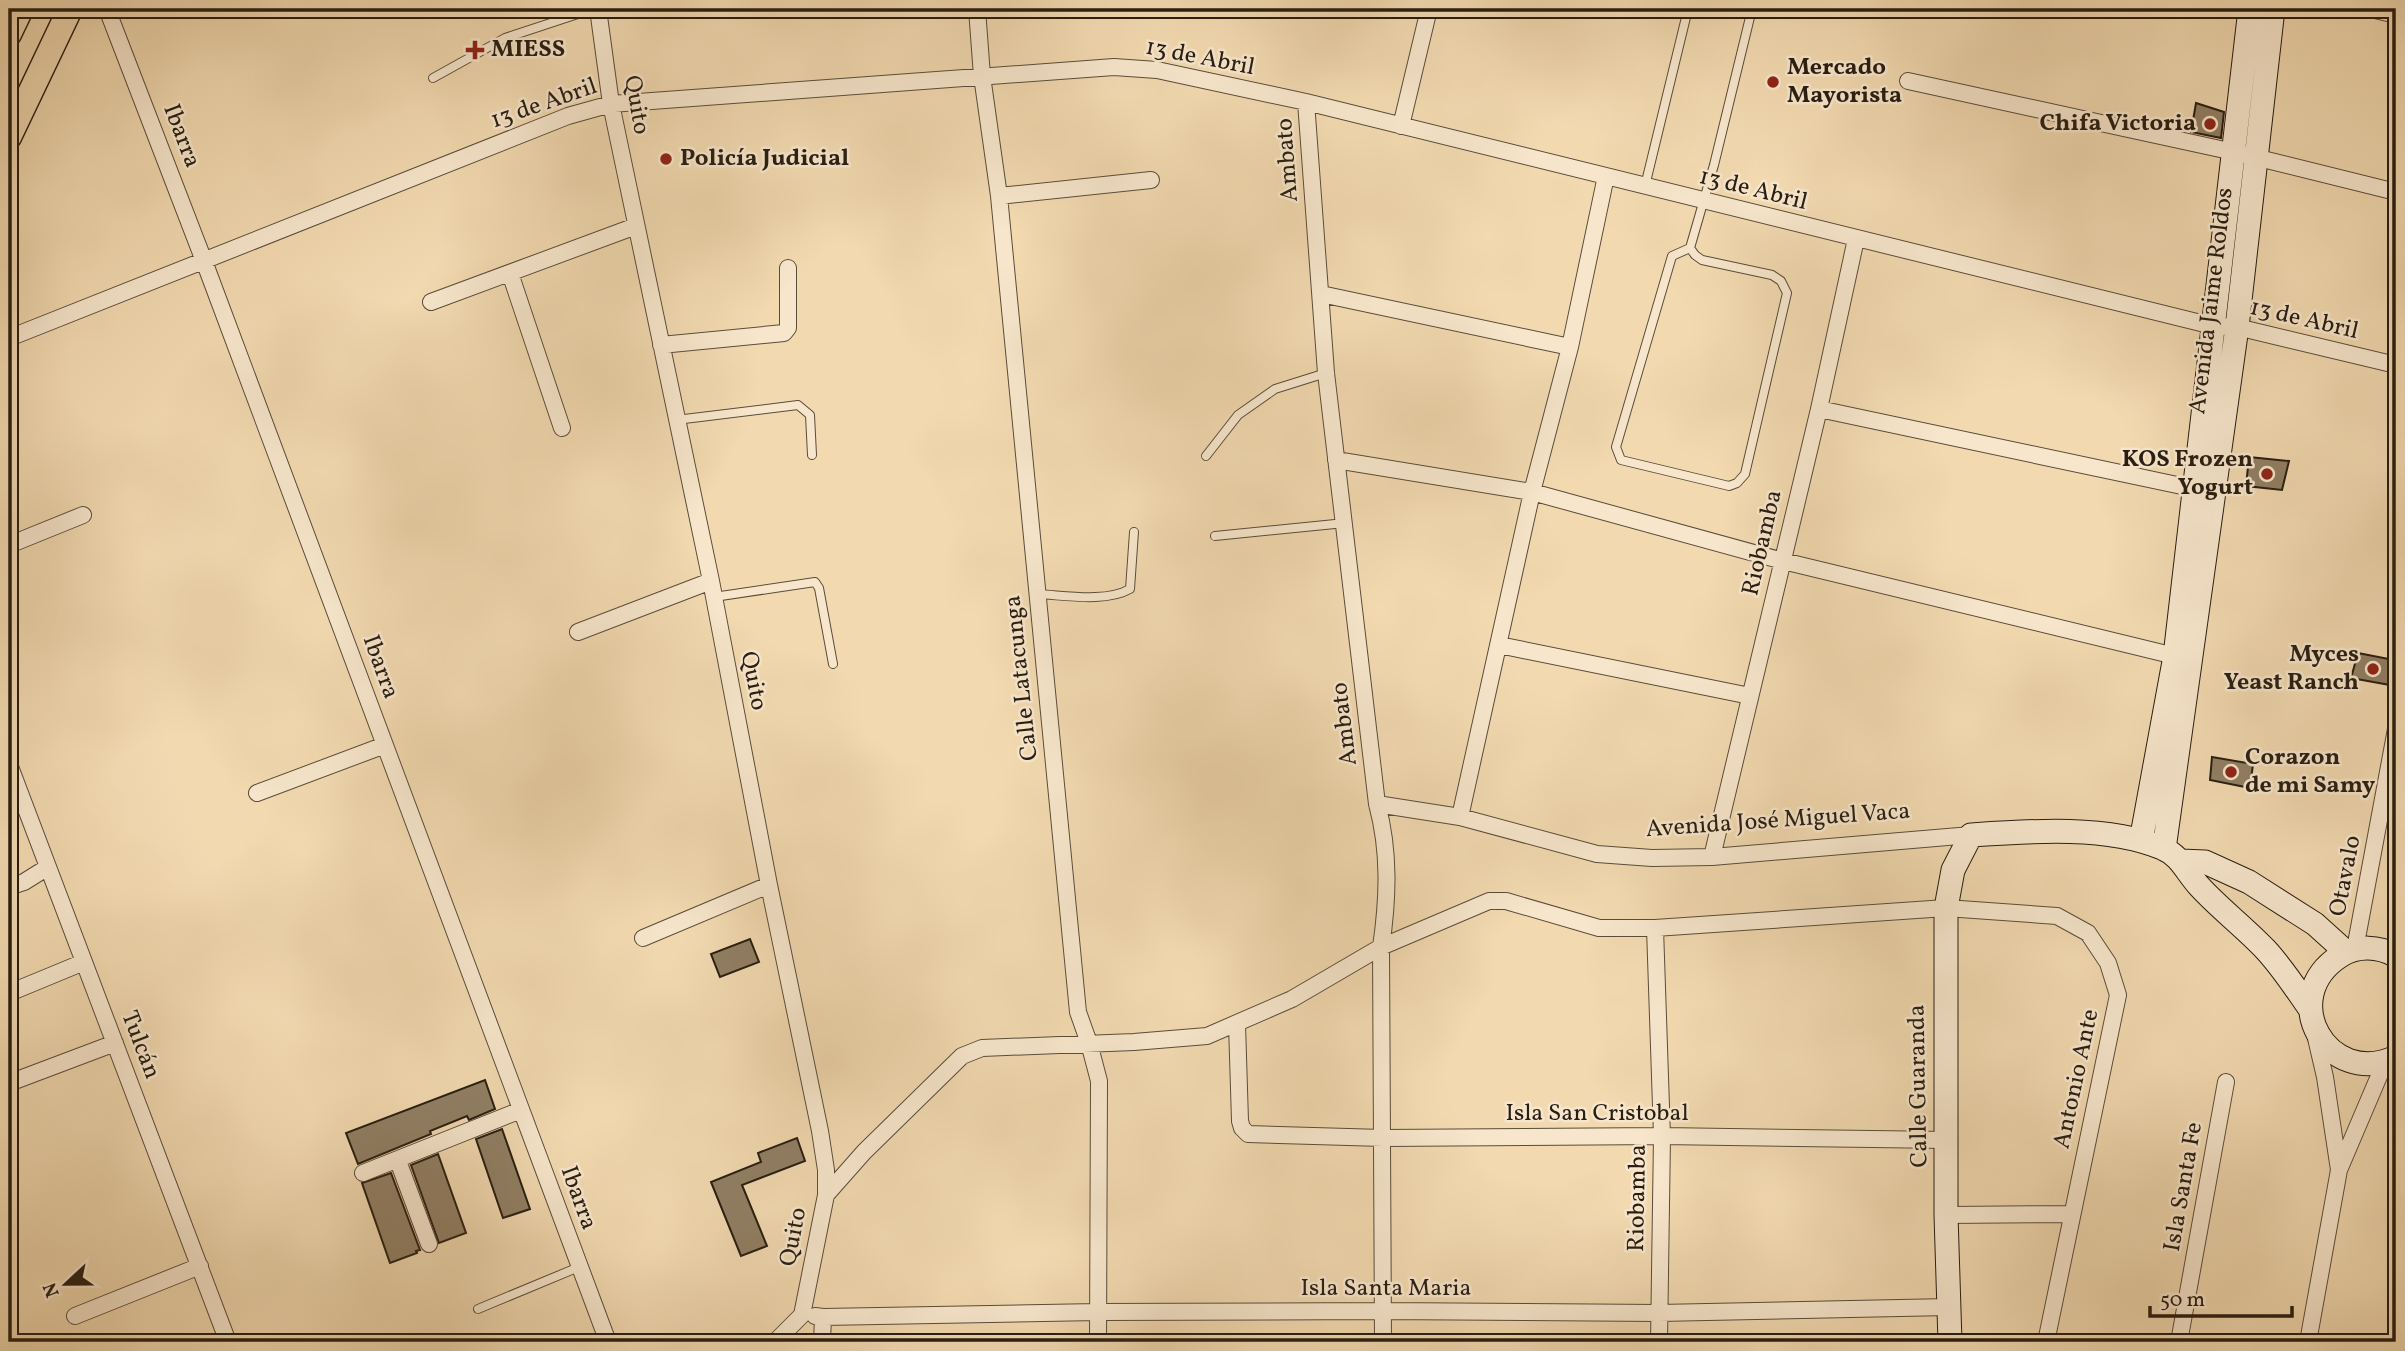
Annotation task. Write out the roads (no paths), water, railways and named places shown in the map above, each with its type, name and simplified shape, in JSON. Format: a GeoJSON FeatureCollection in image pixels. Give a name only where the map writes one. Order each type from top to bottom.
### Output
{"type":"FeatureCollection","features":[{"type":"Feature","properties":{"kind":"main road"},"geometry":{"type":"LineString","coordinates":[[9,34],[21,9]]}},
{"type":"Feature","properties":{"kind":"main road"},"geometry":{"type":"LineString","coordinates":[[9,137],[70,9]]}},
{"type":"Feature","properties":{"kind":"street","name":"Ibarra"},"geometry":{"type":"LineString","coordinates":[[107,9],[204,261],[608,1342]]}},
{"type":"Feature","properties":{"kind":"street","name":"Quito"},"geometry":{"type":"LineString","coordinates":[[596,9],[611,104],[712,589],[820,1131],[826,1170],[826,1195],[802,1315]]}},
{"type":"Feature","properties":{"kind":"street","name":"Calle Latacunga"},"geometry":{"type":"LineString","coordinates":[[977,9],[982,76],[999,196],[1077,1012],[1089,1042],[1099,1081],[1098,1342]]}},
{"type":"Feature","properties":{"kind":"street"},"geometry":{"type":"LineString","coordinates":[[1401,126],[1429,9]]}},
{"type":"Feature","properties":{"kind":"street","name":"Avenida Jaime Roldos"},"geometry":{"type":"LineString","coordinates":[[2173,855],[2237,327],[2250,9]]}},
{"type":"Feature","properties":{"kind":"street","name":"Avenida Jaime Roldos"},"geometry":{"type":"LineString","coordinates":[[2141,841],[2175,656],[2213,326],[2273,9]]}},
{"type":"Feature","properties":{"kind":"street"},"geometry":{"type":"LineString","coordinates":[[2371,9],[2396,15]]}},
{"type":"Feature","properties":{"kind":"street","name":"13 de Abril"},"geometry":{"type":"LineString","coordinates":[[9,338],[568,116],[611,104],[1114,66],[1157,70],[1306,102],[2213,326],[2237,327],[2396,365]]}},
{"type":"Feature","properties":{"kind":"street"},"geometry":{"type":"LineString","coordinates":[[1908,81],[2245,155],[2396,192]]}},
{"type":"Feature","properties":{"kind":"street","name":"Ambato"},"geometry":{"type":"LineString","coordinates":[[1306,102],[1326,373],[1377,804],[1385,835],[1387,909],[1381,947],[1383,1342]]}},
{"type":"Feature","properties":{"kind":"street"},"geometry":{"type":"LineString","coordinates":[[1460,817],[1532,492],[1570,347],[1606,176]]}},
{"type":"Feature","properties":{"kind":"street"},"geometry":{"type":"LineString","coordinates":[[999,196],[1151,180]]}},
{"type":"Feature","properties":{"kind":"street"},"geometry":{"type":"LineString","coordinates":[[431,302],[636,226]]}},
{"type":"Feature","properties":{"kind":"street","name":"Riobamba"},"geometry":{"type":"LineString","coordinates":[[1712,857],[1819,409],[1856,239]]}},
{"type":"Feature","properties":{"kind":"street"},"geometry":{"type":"LineString","coordinates":[[662,345],[784,334],[788,328],[788,268]]}},
{"type":"Feature","properties":{"kind":"street"},"geometry":{"type":"LineString","coordinates":[[510,273],[562,428]]}},
{"type":"Feature","properties":{"kind":"street"},"geometry":{"type":"LineString","coordinates":[[1321,294],[1570,347]]}},
{"type":"Feature","properties":{"kind":"street"},"geometry":{"type":"LineString","coordinates":[[1819,409],[2196,489]]}},
{"type":"Feature","properties":{"kind":"street"},"geometry":{"type":"LineString","coordinates":[[1336,460],[1532,492],[1783,561],[2175,656]]}},
{"type":"Feature","properties":{"kind":"street"},"geometry":{"type":"LineString","coordinates":[[9,545],[83,515]]}},
{"type":"Feature","properties":{"kind":"street"},"geometry":{"type":"LineString","coordinates":[[578,632],[712,589]]}},
{"type":"Feature","properties":{"kind":"street"},"geometry":{"type":"LineString","coordinates":[[1499,645],[1750,696]]}},
{"type":"Feature","properties":{"kind":"street","name":"Otavalo"},"geometry":{"type":"LineString","coordinates":[[2351,950],[2396,729]]}},
{"type":"Feature","properties":{"kind":"street"},"geometry":{"type":"LineString","coordinates":[[257,793],[385,745]]}},
{"type":"Feature","properties":{"kind":"street","name":"Tulcán"},"geometry":{"type":"LineString","coordinates":[[9,764],[229,1342]]}},
{"type":"Feature","properties":{"kind":"street","name":"Avenida José Miguel Vaca"},"geometry":{"type":"LineString","coordinates":[[1377,804],[1460,817],[1597,854],[1652,858],[1712,857],[2047,830],[2141,841],[2173,855],[2205,862],[2249,882],[2351,950]]}},
{"type":"Feature","properties":{"kind":"street","name":"Calle Guaranda"},"geometry":{"type":"LineString","coordinates":[[1950,1342],[1946,1215],[1946,908],[1953,870],[1971,835]]}},
{"type":"Feature","properties":{"kind":"street"},"geometry":{"type":"LineString","coordinates":[[2173,855],[2197,885],[2267,951],[2312,1019],[2323,1043],[2335,1054],[2351,1062],[2368,1065],[2390,1059]]}},
{"type":"Feature","properties":{"kind":"street"},"geometry":{"type":"LineString","coordinates":[[9,887],[48,867]]}},
{"type":"Feature","properties":{"kind":"street"},"geometry":{"type":"LineString","coordinates":[[643,938],[769,885]]}},
{"type":"Feature","properties":{"kind":"street","name":"Antonio Ante"},"geometry":{"type":"LineString","coordinates":[[826,1195],[863,1152],[962,1056],[982,1048],[1207,1036],[1292,999],[1381,947],[1489,901],[1506,901],[1600,928],[1655,928],[1946,908],[2057,916],[2088,933],[2108,963],[2118,995],[2046,1342]]}},
{"type":"Feature","properties":{"kind":"street","name":"Riobamba"},"geometry":{"type":"LineString","coordinates":[[1655,928],[1662,1136],[1659,1342]]}},
{"type":"Feature","properties":{"kind":"street"},"geometry":{"type":"LineString","coordinates":[[2339,1170],[2325,1077],[2312,1019],[2312,992],[2318,976],[2329,963],[2351,950],[2375,948],[2396,956]]}},
{"type":"Feature","properties":{"kind":"street"},"geometry":{"type":"LineString","coordinates":[[9,993],[84,962]]}},
{"type":"Feature","properties":{"kind":"street","name":"Isla San Cristobal"},"geometry":{"type":"LineString","coordinates":[[1237,1024],[1240,1121],[1248,1134],[1382,1138],[1662,1136],[1947,1140]]}},
{"type":"Feature","properties":{"kind":"street"},"geometry":{"type":"LineString","coordinates":[[9,1083],[115,1043]]}},
{"type":"Feature","properties":{"kind":"street"},"geometry":{"type":"LineString","coordinates":[[2308,1342],[2339,1170],[2390,1059]]}},
{"type":"Feature","properties":{"kind":"street","name":"Isla Santa Fe"},"geometry":{"type":"LineString","coordinates":[[2179,1342],[2226,1082]]}},
{"type":"Feature","properties":{"kind":"street"},"geometry":{"type":"LineString","coordinates":[[363,1173],[521,1110]]}},
{"type":"Feature","properties":{"kind":"street"},"geometry":{"type":"LineString","coordinates":[[398,1161],[429,1244]]}},
{"type":"Feature","properties":{"kind":"street"},"geometry":{"type":"LineString","coordinates":[[1946,1215],[2073,1214]]}},
{"type":"Feature","properties":{"kind":"street"},"geometry":{"type":"LineString","coordinates":[[75,1316],[200,1266]]}},
{"type":"Feature","properties":{"kind":"street","name":"Isla Santa Maria"},"geometry":{"type":"LineString","coordinates":[[823,1317],[1098,1312],[1659,1313],[1949,1307]]}},
{"type":"Feature","properties":{"kind":"street"},"geometry":{"type":"LineString","coordinates":[[775,1342],[802,1315],[823,1317],[822,1342]]}},
{"type":"Feature","properties":{"kind":"lane"},"geometry":{"type":"LineString","coordinates":[[433,78],[505,38],[596,9]]}},
{"type":"Feature","properties":{"kind":"lane"},"geometry":{"type":"LineString","coordinates":[[1645,186],[1688,9]]}},
{"type":"Feature","properties":{"kind":"lane"},"geometry":{"type":"LineString","coordinates":[[1690,248],[1702,260],[1772,275],[1781,281],[1787,293],[1745,474],[1737,483],[1729,486],[1621,460],[1616,447],[1672,256],[1690,248],[1752,9]]}},
{"type":"Feature","properties":{"kind":"lane"},"geometry":{"type":"LineString","coordinates":[[1206,456],[1238,415],[1266,395],[1275,389],[1326,373]]}},
{"type":"Feature","properties":{"kind":"lane"},"geometry":{"type":"LineString","coordinates":[[676,420],[798,405],[810,415],[812,455]]}},
{"type":"Feature","properties":{"kind":"lane"},"geometry":{"type":"LineString","coordinates":[[1215,536],[1345,523]]}},
{"type":"Feature","properties":{"kind":"lane"},"geometry":{"type":"LineString","coordinates":[[1036,594],[1097,596],[1122,594],[1130,589],[1134,532]]}},
{"type":"Feature","properties":{"kind":"lane"},"geometry":{"type":"LineString","coordinates":[[712,589],[815,582],[819,588],[833,664]]}},
{"type":"Feature","properties":{"kind":"lane"},"geometry":{"type":"LineString","coordinates":[[478,1309],[579,1267]]}},
{"type":"Feature","properties":{"kind":"place","name":"MIESS"},"geometry":{"type":"Point","coordinates":[475,50]}},
{"type":"Feature","properties":{"kind":"place","name":"Mercado Mayorista"},"geometry":{"type":"Point","coordinates":[1773,82]}},
{"type":"Feature","properties":{"kind":"place","name":"Chifa Victoria"},"geometry":{"type":"Point","coordinates":[2210,124]}},
{"type":"Feature","properties":{"kind":"place","name":"Policía Judicial"},"geometry":{"type":"Point","coordinates":[666,159]}},
{"type":"Feature","properties":{"kind":"place","name":"KOS Frozen Yogurt"},"geometry":{"type":"Point","coordinates":[2267,474]}},
{"type":"Feature","properties":{"kind":"place","name":"Myces Yeast Ranch"},"geometry":{"type":"Point","coordinates":[2373,669]}},
{"type":"Feature","properties":{"kind":"place","name":"Corazon de mi Samy"},"geometry":{"type":"Point","coordinates":[2231,772]}}]}
